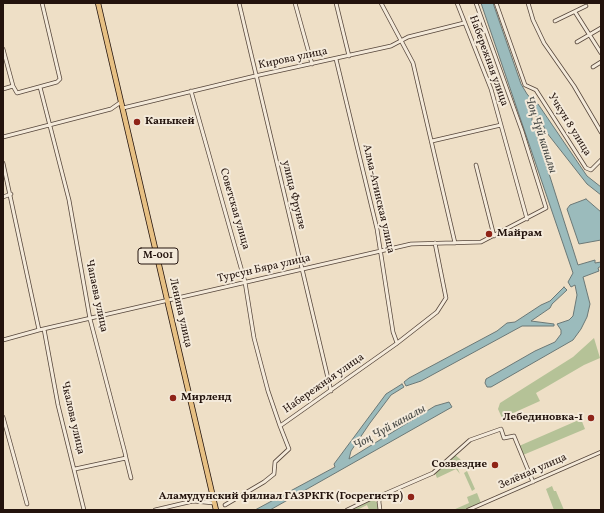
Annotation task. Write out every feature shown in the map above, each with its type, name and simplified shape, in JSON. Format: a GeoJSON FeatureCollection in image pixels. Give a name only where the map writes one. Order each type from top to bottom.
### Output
{"type":"FeatureCollection","features":[{"type":"Feature","properties":{"kind":"main road","name":"Ленина улица"},"geometry":{"type":"LineString","coordinates":[[98,3],[215,508]]}},
{"type":"Feature","properties":{"kind":"street"},"geometry":{"type":"LineString","coordinates":[[3,48],[12,86],[17,93],[57,82],[60,76],[42,3]]}},
{"type":"Feature","properties":{"kind":"street","name":"улица Фрунзе"},"geometry":{"type":"LineString","coordinates":[[239,3],[255,76],[331,391]]}},
{"type":"Feature","properties":{"kind":"street"},"geometry":{"type":"LineString","coordinates":[[295,3],[312,64]]}},
{"type":"Feature","properties":{"kind":"street"},"geometry":{"type":"LineString","coordinates":[[336,3],[349,56]]}},
{"type":"Feature","properties":{"kind":"street"},"geometry":{"type":"LineString","coordinates":[[381,3],[413,63],[455,243]]}},
{"type":"Feature","properties":{"kind":"street","name":"Набережная улица"},"geometry":{"type":"LineString","coordinates":[[457,3],[491,89],[527,219]]}},
{"type":"Feature","properties":{"kind":"street","name":"Турсун Бяра улица"},"geometry":{"type":"LineString","coordinates":[[3,340],[39,330],[302,268],[411,244],[481,242],[546,208],[522,132],[476,3]]}},
{"type":"Feature","properties":{"kind":"street","name":"Учкун 8 улица"},"geometry":{"type":"LineString","coordinates":[[496,3],[525,85],[536,90],[582,163],[591,170],[601,160]]}},
{"type":"Feature","properties":{"kind":"street"},"geometry":{"type":"LineString","coordinates":[[528,3],[536,28],[544,43],[574,86],[601,132]]}},
{"type":"Feature","properties":{"kind":"street"},"geometry":{"type":"LineString","coordinates":[[555,22],[586,6]]}},
{"type":"Feature","properties":{"kind":"street"},"geometry":{"type":"LineString","coordinates":[[575,12],[601,53]]}},
{"type":"Feature","properties":{"kind":"street","name":"Кирова улица"},"geometry":{"type":"LineString","coordinates":[[123,108],[255,76],[349,56],[464,23]]}},
{"type":"Feature","properties":{"kind":"street"},"geometry":{"type":"LineString","coordinates":[[577,42],[601,28]]}},
{"type":"Feature","properties":{"kind":"street","name":"Алма-Атинская улица"},"geometry":{"type":"LineString","coordinates":[[336,59],[381,251],[397,343]]}},
{"type":"Feature","properties":{"kind":"street"},"geometry":{"type":"LineString","coordinates":[[593,67],[601,62]]}},
{"type":"Feature","properties":{"kind":"street"},"geometry":{"type":"LineString","coordinates":[[3,89],[12,86]]}},
{"type":"Feature","properties":{"kind":"street","name":"Чапаева улица"},"geometry":{"type":"LineString","coordinates":[[40,87],[69,200],[90,319],[131,478]]}},
{"type":"Feature","properties":{"kind":"street","name":"Советская улица"},"geometry":{"type":"LineString","coordinates":[[191,91],[245,282],[254,338],[268,391],[280,426]]}},
{"type":"Feature","properties":{"kind":"street"},"geometry":{"type":"LineString","coordinates":[[3,137],[111,109],[122,102]]}},
{"type":"Feature","properties":{"kind":"street"},"geometry":{"type":"LineString","coordinates":[[432,141],[501,125]]}},
{"type":"Feature","properties":{"kind":"street"},"geometry":{"type":"LineString","coordinates":[[3,162],[39,330]]}},
{"type":"Feature","properties":{"kind":"street"},"geometry":{"type":"LineString","coordinates":[[476,165],[494,236]]}},
{"type":"Feature","properties":{"kind":"street"},"geometry":{"type":"LineString","coordinates":[[3,196],[11,194]]}},
{"type":"Feature","properties":{"kind":"street","name":"Набережная улица"},"geometry":{"type":"LineString","coordinates":[[225,505],[264,482],[274,474],[275,462],[289,449],[280,426],[331,391],[437,312],[446,298],[435,243]]}},
{"type":"Feature","properties":{"kind":"street","name":"Чкалова улица"},"geometry":{"type":"LineString","coordinates":[[44,329],[58,405],[84,510]]}},
{"type":"Feature","properties":{"kind":"street"},"geometry":{"type":"LineString","coordinates":[[3,417],[27,504]]}},
{"type":"Feature","properties":{"kind":"street"},"geometry":{"type":"LineString","coordinates":[[347,510],[433,473],[470,440],[501,429],[504,438],[514,436],[533,482]]}},
{"type":"Feature","properties":{"kind":"street","name":"Зелёная улица"},"geometry":{"type":"LineString","coordinates":[[468,510],[601,452]]}},
{"type":"Feature","properties":{"kind":"street"},"geometry":{"type":"LineString","coordinates":[[75,469],[126,458]]}},
{"type":"Feature","properties":{"kind":"street"},"geometry":{"type":"LineString","coordinates":[[378,496],[380,510]]}},
{"type":"Feature","properties":{"kind":"street"},"geometry":{"type":"LineString","coordinates":[[155,510],[193,501],[215,508]]}},
{"type":"Feature","properties":{"kind":"green space"},"geometry":{"type":"Polygon","coordinates":[[[594,338],[600,358],[584,365],[536,393],[540,401],[502,418],[498,409],[500,403],[573,357],[594,338]]]}},
{"type":"Feature","properties":{"kind":"green space"},"geometry":{"type":"Polygon","coordinates":[[[581,419],[585,429],[523,455],[519,446],[581,419]]]}},
{"type":"Feature","properties":{"kind":"green space"},"geometry":{"type":"Polygon","coordinates":[[[455,455],[462,462],[456,465],[460,474],[456,469],[437,478],[435,473],[455,455]]]}},
{"type":"Feature","properties":{"kind":"green space"},"geometry":{"type":"Polygon","coordinates":[[[467,471],[475,489],[472,491],[464,473],[467,471]]]}},
{"type":"Feature","properties":{"kind":"green space"},"geometry":{"type":"Polygon","coordinates":[[[552,486],[554,491],[556,491],[564,510],[554,510],[546,489],[552,486]]]}},
{"type":"Feature","properties":{"kind":"green space"},"geometry":{"type":"Polygon","coordinates":[[[477,493],[481,503],[466,510],[453,510],[469,503],[467,497],[477,493]]]}},
{"type":"Feature","properties":{"kind":"green space"},"geometry":{"type":"Polygon","coordinates":[[[372,500],[377,502],[379,510],[369,510],[367,505],[357,510],[352,510],[372,500]]]}},
{"type":"Feature","properties":{"kind":"water"},"geometry":{"type":"Polygon","coordinates":[[[481,3],[493,3],[521,84],[527,94],[538,104],[587,176],[601,187],[601,195],[587,184],[547,133],[543,125],[535,115],[532,115],[532,120],[578,265],[595,260],[595,263],[601,262],[601,266],[598,268],[599,271],[583,277],[590,304],[587,317],[573,340],[491,387],[487,387],[485,383],[486,379],[535,351],[555,342],[561,334],[561,330],[557,324],[569,320],[573,316],[577,295],[575,285],[571,287],[568,282],[573,273],[481,3]]]}},
{"type":"Feature","properties":{"kind":"water"},"geometry":{"type":"Polygon","coordinates":[[[586,199],[601,212],[601,240],[579,244],[567,209],[570,205],[586,199]]]}},
{"type":"Feature","properties":{"kind":"water"},"geometry":{"type":"Polygon","coordinates":[[[564,287],[567,290],[552,304],[550,308],[531,321],[554,324],[554,326],[522,326],[421,381],[406,386],[404,382],[409,378],[497,331],[507,323],[515,322],[541,305],[550,301],[564,287]]]}},
{"type":"Feature","properties":{"kind":"water"},"geometry":{"type":"Polygon","coordinates":[[[402,384],[404,387],[391,395],[370,423],[351,451],[349,459],[435,406],[449,402],[452,407],[270,510],[255,510],[335,467],[334,464],[386,394],[402,384]]]}},
{"type":"Feature","properties":{"kind":"place","name":"Каныкей"},"geometry":{"type":"Point","coordinates":[137,122]}},
{"type":"Feature","properties":{"kind":"place","name":"Майрам"},"geometry":{"type":"Point","coordinates":[489,234]}},
{"type":"Feature","properties":{"kind":"place","name":"Мирленд"},"geometry":{"type":"Point","coordinates":[173,398]}},
{"type":"Feature","properties":{"kind":"place","name":"Лебединовка-1"},"geometry":{"type":"Point","coordinates":[591,418]}},
{"type":"Feature","properties":{"kind":"place","name":"Созвездие"},"geometry":{"type":"Point","coordinates":[495,465]}},
{"type":"Feature","properties":{"kind":"place","name":"Аламудунский филиал ГАЗРКГК (Госрегистр)"},"geometry":{"type":"Point","coordinates":[411,497]}},
{"type":"Feature","properties":{"kind":"water label","name":"Чоң Чүй каналы"},"geometry":{"type":"Point","coordinates":[540,135]}},
{"type":"Feature","properties":{"kind":"water label","name":"Чоң Чүй каналы"},"geometry":{"type":"Point","coordinates":[390,428]}}]}
